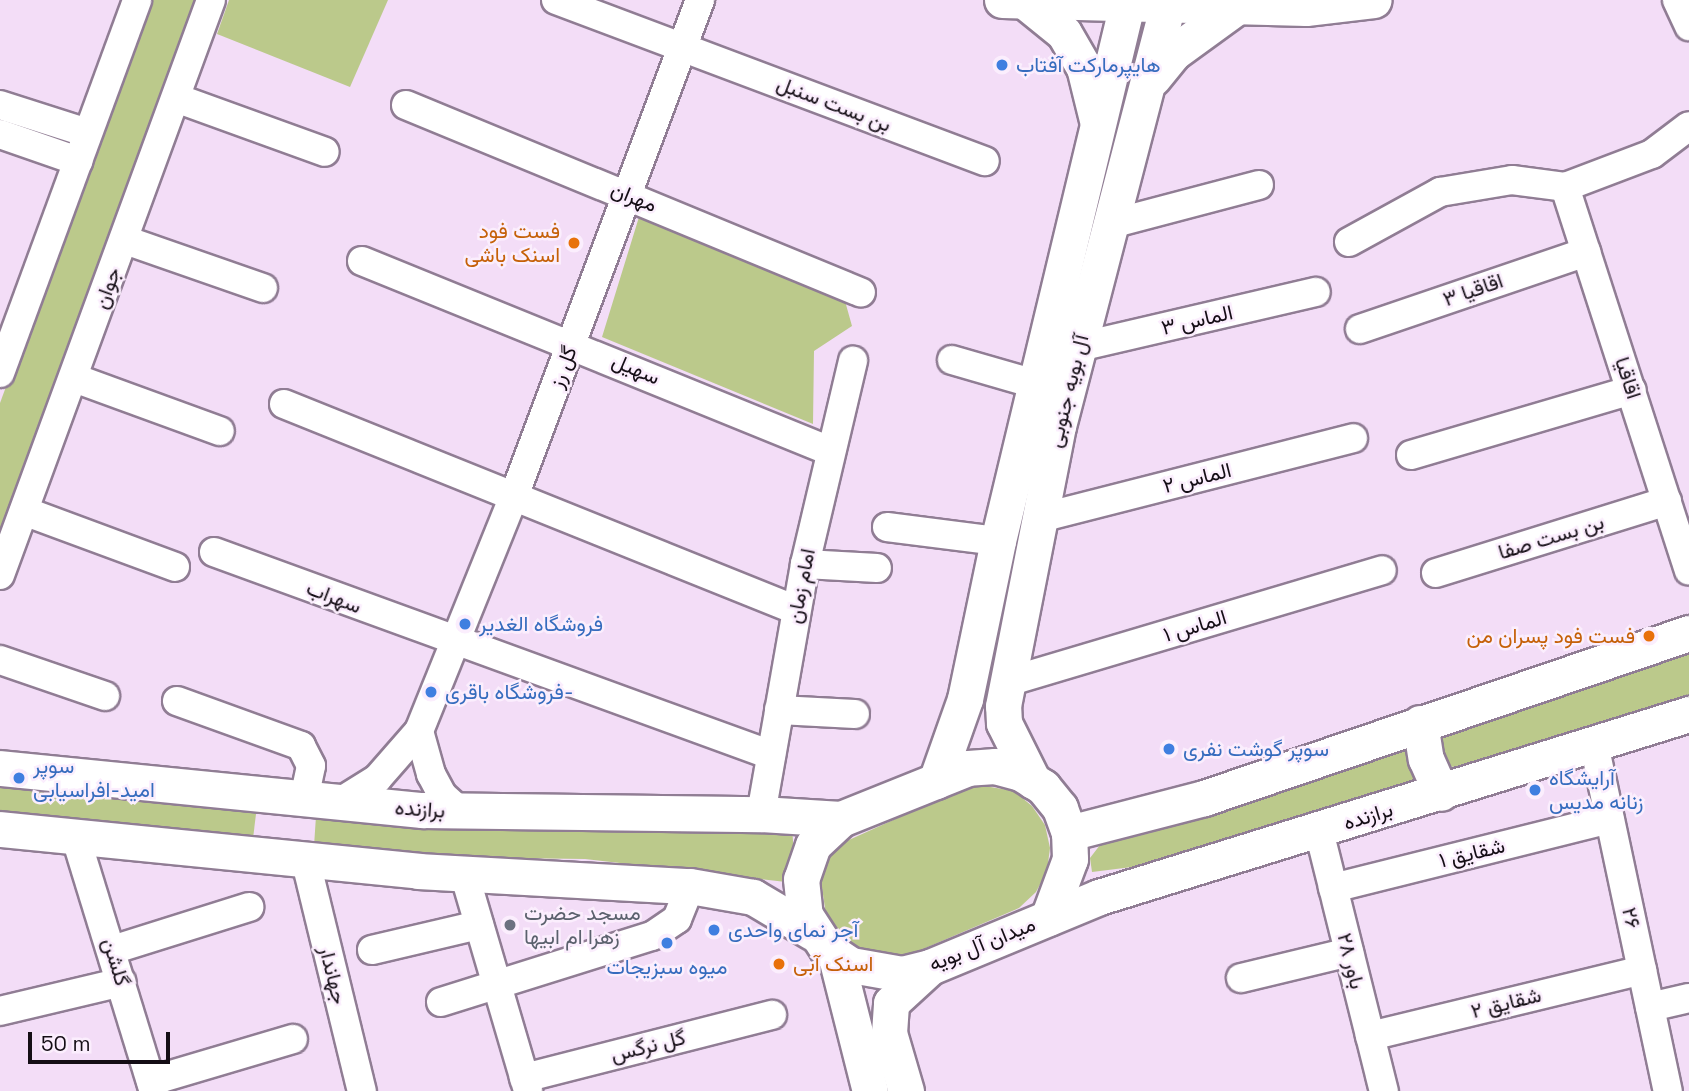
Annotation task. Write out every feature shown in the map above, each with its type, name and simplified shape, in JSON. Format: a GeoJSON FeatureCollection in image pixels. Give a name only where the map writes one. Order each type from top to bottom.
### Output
{"type":"FeatureCollection","features":[{"type":"Feature","properties":{"kind":"main road"},"geometry":{"type":"LineString","coordinates":[[1015,2],[1306,8],[1374,0]]}},
{"type":"Feature","properties":{"kind":"main road"},"geometry":{"type":"LineString","coordinates":[[1015,2],[1064,33],[1084,67],[1099,126]]}},
{"type":"Feature","properties":{"kind":"main road","name":"آل بویه جنوبی"},"geometry":{"type":"LineString","coordinates":[[936,781],[965,699],[998,541],[1127,3]]}},
{"type":"Feature","properties":{"kind":"main road","name":"آل بویه جنوبی"},"geometry":{"type":"LineString","coordinates":[[1033,780],[1004,723],[1007,682],[1040,518],[1079,347],[1148,83],[1182,4]]}},
{"type":"Feature","properties":{"kind":"main road"},"geometry":{"type":"LineString","coordinates":[[1148,83],[1173,53],[1234,8]]}},
{"type":"Feature","properties":{"kind":"main road"},"geometry":{"type":"LineString","coordinates":[[1069,833],[1204,798],[1689,633]]}},
{"type":"Feature","properties":{"kind":"main road","name":"برازنده"},"geometry":{"type":"LineString","coordinates":[[1048,918],[1099,897],[1319,831],[1689,714]]}},
{"type":"Feature","properties":{"kind":"main road"},"geometry":{"type":"LineString","coordinates":[[1420,723],[1426,759],[1441,793]]}},
{"type":"Feature","properties":{"kind":"main road","name":"میدان آل بویه"},"geometry":{"type":"LineString","coordinates":[[995,766],[1033,780],[1060,808],[1069,833],[1070,859],[1048,918],[930,967],[883,974],[836,957],[812,932],[801,897],[805,862],[824,831],[841,819],[968,768],[995,766]]}},
{"type":"Feature","properties":{"kind":"main road","name":"برازنده"},"geometry":{"type":"LineString","coordinates":[[0,768],[260,797],[461,811],[761,814],[841,819]]}},
{"type":"Feature","properties":{"kind":"main road"},"geometry":{"type":"LineString","coordinates":[[252,853],[273,834],[275,820],[260,797]]}},
{"type":"Feature","properties":{"kind":"main road"},"geometry":{"type":"LineString","coordinates":[[305,858],[297,834],[305,810],[319,801]]}},
{"type":"Feature","properties":{"kind":"main road"},"geometry":{"type":"LineString","coordinates":[[0,829],[464,873],[690,886],[753,897],[812,932]]}},
{"type":"Feature","properties":{"kind":"main road"},"geometry":{"type":"LineString","coordinates":[[836,957],[870,1091]]}},
{"type":"Feature","properties":{"kind":"main road"},"geometry":{"type":"LineString","coordinates":[[906,1091],[889,1032],[891,1003],[930,967]]}},
{"type":"Feature","properties":{"kind":"street"},"geometry":{"type":"LineString","coordinates":[[0,373],[137,0]]}},
{"type":"Feature","properties":{"kind":"street","name":"جوان"},"geometry":{"type":"LineString","coordinates":[[0,575],[211,0]]}},
{"type":"Feature","properties":{"kind":"street","name":"بن بست سنبل"},"geometry":{"type":"LineString","coordinates":[[556,0],[985,161]]}},
{"type":"Feature","properties":{"kind":"street","name":"گل رز"},"geometry":{"type":"LineString","coordinates":[[319,801],[377,779],[419,731],[514,496],[700,0]]}},
{"type":"Feature","properties":{"kind":"street"},"geometry":{"type":"LineString","coordinates":[[1677,0],[1689,26]]}},
{"type":"Feature","properties":{"kind":"street"},"geometry":{"type":"LineString","coordinates":[[176,98],[325,152]]}},
{"type":"Feature","properties":{"kind":"street"},"geometry":{"type":"LineString","coordinates":[[0,105],[88,133]]}},
{"type":"Feature","properties":{"kind":"street","name":"مهران"},"geometry":{"type":"LineString","coordinates":[[405,105],[628,194],[861,293]]}},
{"type":"Feature","properties":{"kind":"street"},"geometry":{"type":"LineString","coordinates":[[1349,242],[1440,192],[1512,180],[1565,187],[1652,154],[1689,126]]}},
{"type":"Feature","properties":{"kind":"street"},"geometry":{"type":"LineString","coordinates":[[0,134],[78,161]]}},
{"type":"Feature","properties":{"kind":"street"},"geometry":{"type":"LineString","coordinates":[[1111,224],[1259,185]]}},
{"type":"Feature","properties":{"kind":"street","name":"اقاقیا"},"geometry":{"type":"LineString","coordinates":[[1565,187],[1689,570]]}},
{"type":"Feature","properties":{"kind":"street"},"geometry":{"type":"LineString","coordinates":[[125,240],[263,288]]}},
{"type":"Feature","properties":{"kind":"street","name":"اقاقیا ۳"},"geometry":{"type":"LineString","coordinates":[[1360,329],[1586,252]]}},
{"type":"Feature","properties":{"kind":"street","name":"سهیل"},"geometry":{"type":"LineString","coordinates":[[362,261],[572,342],[830,451]]}},
{"type":"Feature","properties":{"kind":"street","name":"الماس ۳"},"geometry":{"type":"LineString","coordinates":[[1079,347],[1316,292]]}},
{"type":"Feature","properties":{"kind":"street"},"geometry":{"type":"LineString","coordinates":[[953,360],[1035,384]]}},
{"type":"Feature","properties":{"kind":"street","name":"امام زمان"},"geometry":{"type":"LineString","coordinates":[[761,814],[805,564],[853,361]]}},
{"type":"Feature","properties":{"kind":"street"},"geometry":{"type":"LineString","coordinates":[[74,378],[220,431]]}},
{"type":"Feature","properties":{"kind":"street"},"geometry":{"type":"LineString","coordinates":[[1411,454],[1632,390]]}},
{"type":"Feature","properties":{"kind":"street"},"geometry":{"type":"LineString","coordinates":[[284,404],[796,610]]}},
{"type":"Feature","properties":{"kind":"street","name":"الماس ۲"},"geometry":{"type":"LineString","coordinates":[[1040,518],[1353,438]]}},
{"type":"Feature","properties":{"kind":"street","name":"بن بست صفا"},"geometry":{"type":"LineString","coordinates":[[1436,573],[1667,501]]}},
{"type":"Feature","properties":{"kind":"street"},"geometry":{"type":"LineString","coordinates":[[24,511],[175,568]]}},
{"type":"Feature","properties":{"kind":"street"},"geometry":{"type":"LineString","coordinates":[[887,527],[998,541]]}},
{"type":"Feature","properties":{"kind":"street","name":"سهراب"},"geometry":{"type":"LineString","coordinates":[[214,552],[455,643],[771,755]]}},
{"type":"Feature","properties":{"kind":"street"},"geometry":{"type":"LineString","coordinates":[[805,564],[877,568]]}},
{"type":"Feature","properties":{"kind":"street","name":"الماس ۱"},"geometry":{"type":"LineString","coordinates":[[1007,682],[1382,570]]}},
{"type":"Feature","properties":{"kind":"street"},"geometry":{"type":"LineString","coordinates":[[0,660],[105,696]]}},
{"type":"Feature","properties":{"kind":"street"},"geometry":{"type":"LineString","coordinates":[[177,701],[301,746],[311,766],[319,801]]}},
{"type":"Feature","properties":{"kind":"street"},"geometry":{"type":"LineString","coordinates":[[779,710],[855,714]]}},
{"type":"Feature","properties":{"kind":"street"},"geometry":{"type":"LineString","coordinates":[[419,731],[431,774],[442,795],[461,811]]}},
{"type":"Feature","properties":{"kind":"street","name":"۲۶"},"geometry":{"type":"LineString","coordinates":[[1594,744],[1668,1091]]}},
{"type":"Feature","properties":{"kind":"street","name":"شقایق ۱"},"geometry":{"type":"LineString","coordinates":[[1333,888],[1610,819]]}},
{"type":"Feature","properties":{"kind":"street","name":"باور ۲۸"},"geometry":{"type":"LineString","coordinates":[[1319,831],[1384,1091]]}},
{"type":"Feature","properties":{"kind":"street","name":"گلشن"},"geometry":{"type":"LineString","coordinates":[[75,835],[153,1086]]}},
{"type":"Feature","properties":{"kind":"street","name":"جهاندار"},"geometry":{"type":"LineString","coordinates":[[305,858],[362,1091]]}},
{"type":"Feature","properties":{"kind":"street"},"geometry":{"type":"LineString","coordinates":[[464,873],[526,1085]]}},
{"type":"Feature","properties":{"kind":"street"},"geometry":{"type":"LineString","coordinates":[[441,1002],[652,936],[677,919],[690,886]]}},
{"type":"Feature","properties":{"kind":"street"},"geometry":{"type":"LineString","coordinates":[[112,950],[249,907]]}},
{"type":"Feature","properties":{"kind":"street"},"geometry":{"type":"LineString","coordinates":[[372,950],[479,925]]}},
{"type":"Feature","properties":{"kind":"street"},"geometry":{"type":"LineString","coordinates":[[1241,978],[1349,952]]}},
{"type":"Feature","properties":{"kind":"street","name":"شقایق ۲"},"geometry":{"type":"LineString","coordinates":[[1370,1036],[1642,970]]}},
{"type":"Feature","properties":{"kind":"street"},"geometry":{"type":"LineString","coordinates":[[0,1012],[122,982]]}},
{"type":"Feature","properties":{"kind":"street"},"geometry":{"type":"LineString","coordinates":[[1650,1007],[1689,998]]}},
{"type":"Feature","properties":{"kind":"street","name":"گل نرگس"},"geometry":{"type":"LineString","coordinates":[[526,1085],[772,1014]]}},
{"type":"Feature","properties":{"kind":"street"},"geometry":{"type":"LineString","coordinates":[[153,1086],[293,1039]]}},
{"type":"Feature","properties":{"kind":"green space"},"geometry":{"type":"Polygon","coordinates":[[[148,0],[196,0],[0,542],[0,403],[148,0]]]}},
{"type":"Feature","properties":{"kind":"green space"},"geometry":{"type":"Polygon","coordinates":[[[229,0],[388,0],[350,87],[217,34],[229,0]]]}},
{"type":"Feature","properties":{"kind":"green space"},"geometry":{"type":"Polygon","coordinates":[[[639,217],[845,301],[852,326],[814,351],[813,424],[602,337],[639,217]]]}},
{"type":"Feature","properties":{"kind":"green space"},"geometry":{"type":"Polygon","coordinates":[[[1689,648],[1689,697],[1459,768],[1444,765],[1438,747],[1440,728],[1689,648]]]}},
{"type":"Feature","properties":{"kind":"green space"},"geometry":{"type":"Polygon","coordinates":[[[1402,742],[1416,757],[1420,771],[1408,786],[1148,865],[1092,872],[1090,858],[1100,845],[1150,833],[1402,742]]]}},
{"type":"Feature","properties":{"kind":"green space"},"geometry":{"type":"Polygon","coordinates":[[[0,782],[256,813],[253,841],[0,810],[0,782]]]}},
{"type":"Feature","properties":{"kind":"green space"},"geometry":{"type":"Polygon","coordinates":[[[973,784],[1014,791],[1032,806],[1045,825],[1050,848],[1047,871],[1036,892],[1019,908],[902,958],[879,959],[839,940],[827,922],[821,881],[827,861],[840,844],[973,784]]]}},
{"type":"Feature","properties":{"kind":"green space"},"geometry":{"type":"Polygon","coordinates":[[[316,816],[792,827],[794,855],[786,882],[585,859],[432,857],[314,846],[316,816]]]}},
{"type":"Feature","properties":{"kind":"place","name":"هایپرمارکت آفتاب"},"geometry":{"type":"Point","coordinates":[1002,65]}},
{"type":"Feature","properties":{"kind":"place","name":"فست فود اسنک باشی"},"geometry":{"type":"Point","coordinates":[574,243]}},
{"type":"Feature","properties":{"kind":"place","name":"فروشگاه الغدیر"},"geometry":{"type":"Point","coordinates":[465,624]}},
{"type":"Feature","properties":{"kind":"place","name":"فست فود پسران من"},"geometry":{"type":"Point","coordinates":[1649,636]}},
{"type":"Feature","properties":{"kind":"place","name":"فروشگاه باقری-"},"geometry":{"type":"Point","coordinates":[431,692]}},
{"type":"Feature","properties":{"kind":"place","name":"سوپر گوشت نفری"},"geometry":{"type":"Point","coordinates":[1169,749]}},
{"type":"Feature","properties":{"kind":"place","name":"سوپر امید-افراسیابی"},"geometry":{"type":"Point","coordinates":[19,778]}},
{"type":"Feature","properties":{"kind":"place","name":"آرایشگاه زنانه مدیس"},"geometry":{"type":"Point","coordinates":[1535,790]}},
{"type":"Feature","properties":{"kind":"place","name":"مسجد حضرت زهرا ام ابیها"},"geometry":{"type":"Point","coordinates":[510,925]}},
{"type":"Feature","properties":{"kind":"place","name":"آجر نمای واحدی"},"geometry":{"type":"Point","coordinates":[714,930]}},
{"type":"Feature","properties":{"kind":"place","name":"میوه سبزیجات"},"geometry":{"type":"Point","coordinates":[667,943]}},
{"type":"Feature","properties":{"kind":"place","name":"اسنک آبی"},"geometry":{"type":"Point","coordinates":[779,964]}}]}
